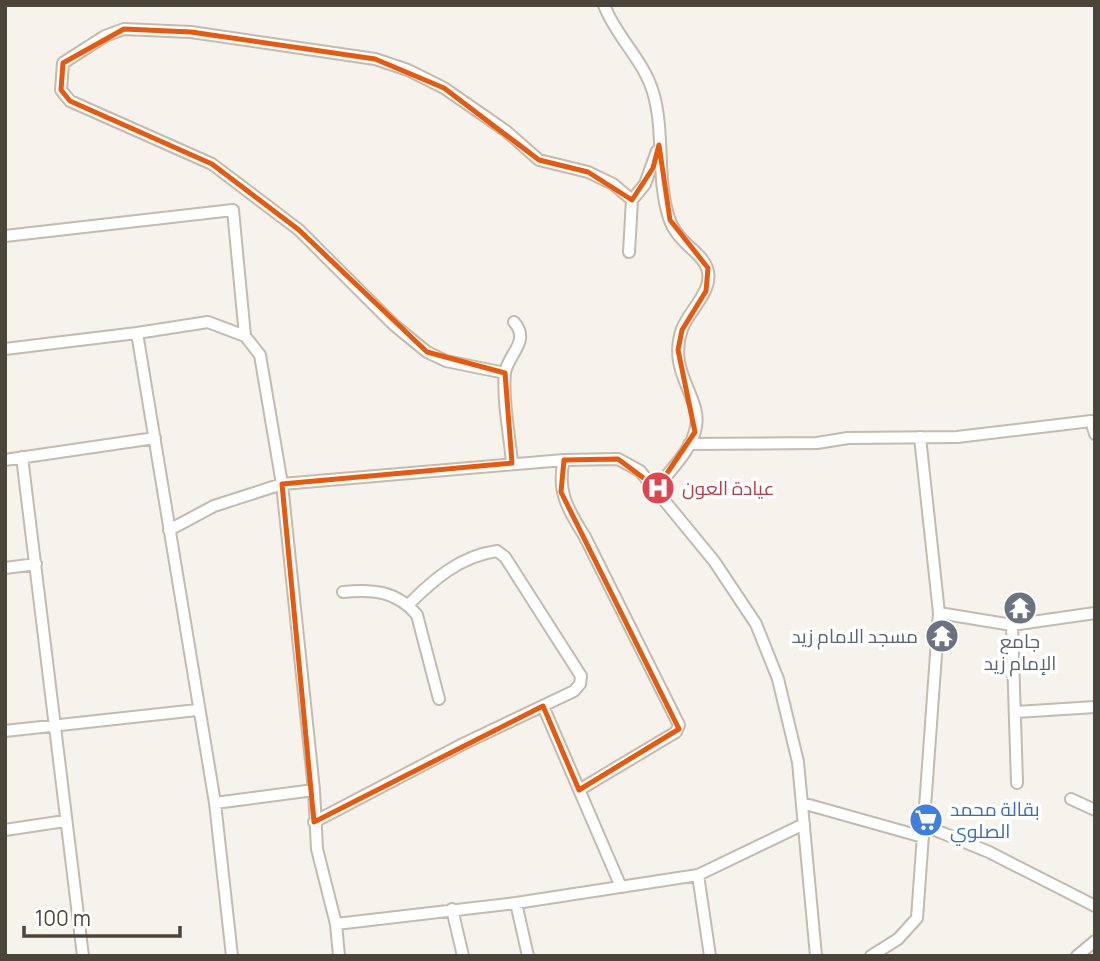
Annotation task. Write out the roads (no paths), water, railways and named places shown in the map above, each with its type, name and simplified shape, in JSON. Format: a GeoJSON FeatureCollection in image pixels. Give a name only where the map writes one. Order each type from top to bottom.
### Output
{"type":"FeatureCollection","features":[{"type":"Feature","properties":{"kind":"street"},"geometry":{"type":"LineString","coordinates":[[604,5],[621,37],[640,60],[653,93],[670,220],[687,248],[702,258],[709,279],[682,330],[678,350],[678,369],[697,419],[689,444],[656,488]]}},
{"type":"Feature","properties":{"kind":"street"},"geometry":{"type":"LineString","coordinates":[[505,373],[446,360],[427,352],[394,325],[299,230],[212,164],[70,101],[61,90],[63,63],[106,36],[124,29],[191,32],[375,59],[408,70],[444,88],[506,131],[539,160],[589,172],[613,184],[632,200]]}},
{"type":"Feature","properties":{"kind":"street"},"geometry":{"type":"LineString","coordinates":[[629,252],[632,200],[653,168],[659,145]]}},
{"type":"Feature","properties":{"kind":"street"},"geometry":{"type":"LineString","coordinates":[[5,236],[233,210],[245,336]]}},
{"type":"Feature","properties":{"kind":"street"},"geometry":{"type":"LineString","coordinates":[[5,349],[208,322],[245,336],[260,355],[282,484],[314,790],[317,849],[336,923],[340,956]]}},
{"type":"Feature","properties":{"kind":"street"},"geometry":{"type":"LineString","coordinates":[[512,464],[505,373],[520,344],[521,335],[514,323]]}},
{"type":"Feature","properties":{"kind":"street"},"geometry":{"type":"LineString","coordinates":[[137,333],[197,710],[215,803],[232,956]]}},
{"type":"Feature","properties":{"kind":"street"},"geometry":{"type":"LineString","coordinates":[[689,444],[817,443],[848,438],[957,437],[1091,421],[1095,434]]}},
{"type":"Feature","properties":{"kind":"street"},"geometry":{"type":"LineString","coordinates":[[5,460],[155,438]]}},
{"type":"Feature","properties":{"kind":"street"},"geometry":{"type":"LineString","coordinates":[[871,956],[898,939],[917,918],[939,613],[920,438]]}},
{"type":"Feature","properties":{"kind":"street"},"geometry":{"type":"LineString","coordinates":[[22,457],[52,727],[83,956]]}},
{"type":"Feature","properties":{"kind":"street"},"geometry":{"type":"LineString","coordinates":[[169,530],[214,506],[282,484],[564,460],[618,459],[640,471],[714,561],[756,624],[778,679],[798,762],[816,956]]}},
{"type":"Feature","properties":{"kind":"street"},"geometry":{"type":"LineString","coordinates":[[564,460],[560,476],[567,508],[585,537],[679,725],[676,732],[579,790]]}},
{"type":"Feature","properties":{"kind":"street"},"geometry":{"type":"LineString","coordinates":[[314,822],[463,744],[574,691],[580,684],[581,676],[505,557],[497,551],[487,552],[453,566],[433,580],[408,604]]}},
{"type":"Feature","properties":{"kind":"street"},"geometry":{"type":"LineString","coordinates":[[5,568],[36,564]]}},
{"type":"Feature","properties":{"kind":"street"},"geometry":{"type":"LineString","coordinates":[[343,592],[380,590],[408,604],[416,615],[439,699]]}},
{"type":"Feature","properties":{"kind":"street"},"geometry":{"type":"LineString","coordinates":[[939,613],[1012,625],[1095,613]]}},
{"type":"Feature","properties":{"kind":"street"},"geometry":{"type":"LineString","coordinates":[[1012,625],[1017,783]]}},
{"type":"Feature","properties":{"kind":"street"},"geometry":{"type":"LineString","coordinates":[[543,706],[621,887]]}},
{"type":"Feature","properties":{"kind":"street"},"geometry":{"type":"LineString","coordinates":[[1016,712],[1095,707]]}},
{"type":"Feature","properties":{"kind":"street"},"geometry":{"type":"LineString","coordinates":[[5,731],[197,710]]}},
{"type":"Feature","properties":{"kind":"street"},"geometry":{"type":"LineString","coordinates":[[215,803],[314,790]]}},
{"type":"Feature","properties":{"kind":"street"},"geometry":{"type":"LineString","coordinates":[[1071,799],[1095,810]]}},
{"type":"Feature","properties":{"kind":"street"},"geometry":{"type":"LineString","coordinates":[[802,803],[923,831],[989,852],[1095,906]]}},
{"type":"Feature","properties":{"kind":"street"},"geometry":{"type":"LineString","coordinates":[[5,830],[65,821]]}},
{"type":"Feature","properties":{"kind":"street"},"geometry":{"type":"LineString","coordinates":[[336,923],[516,902],[698,875],[804,824]]}},
{"type":"Feature","properties":{"kind":"street"},"geometry":{"type":"LineString","coordinates":[[698,875],[710,956]]}},
{"type":"Feature","properties":{"kind":"street"},"geometry":{"type":"LineString","coordinates":[[516,902],[528,956]]}},
{"type":"Feature","properties":{"kind":"street"},"geometry":{"type":"LineString","coordinates":[[452,909],[463,956]]}},
{"type":"Feature","properties":{"kind":"street"},"geometry":{"type":"LineString","coordinates":[[1077,956],[1095,941]]}},
{"type":"Feature","properties":{"kind":"place","name":"عيادة العون"},"geometry":{"type":"Point","coordinates":[658,488]}},
{"type":"Feature","properties":{"kind":"place","name":"جامع الإمام زيد"},"geometry":{"type":"Point","coordinates":[1020,608]}},
{"type":"Feature","properties":{"kind":"place","name":"مسجد الامام زيد"},"geometry":{"type":"Point","coordinates":[942,636]}},
{"type":"Feature","properties":{"kind":"place","name":"بقالة محمد الصلوي"},"geometry":{"type":"Point","coordinates":[926,820]}}]}
